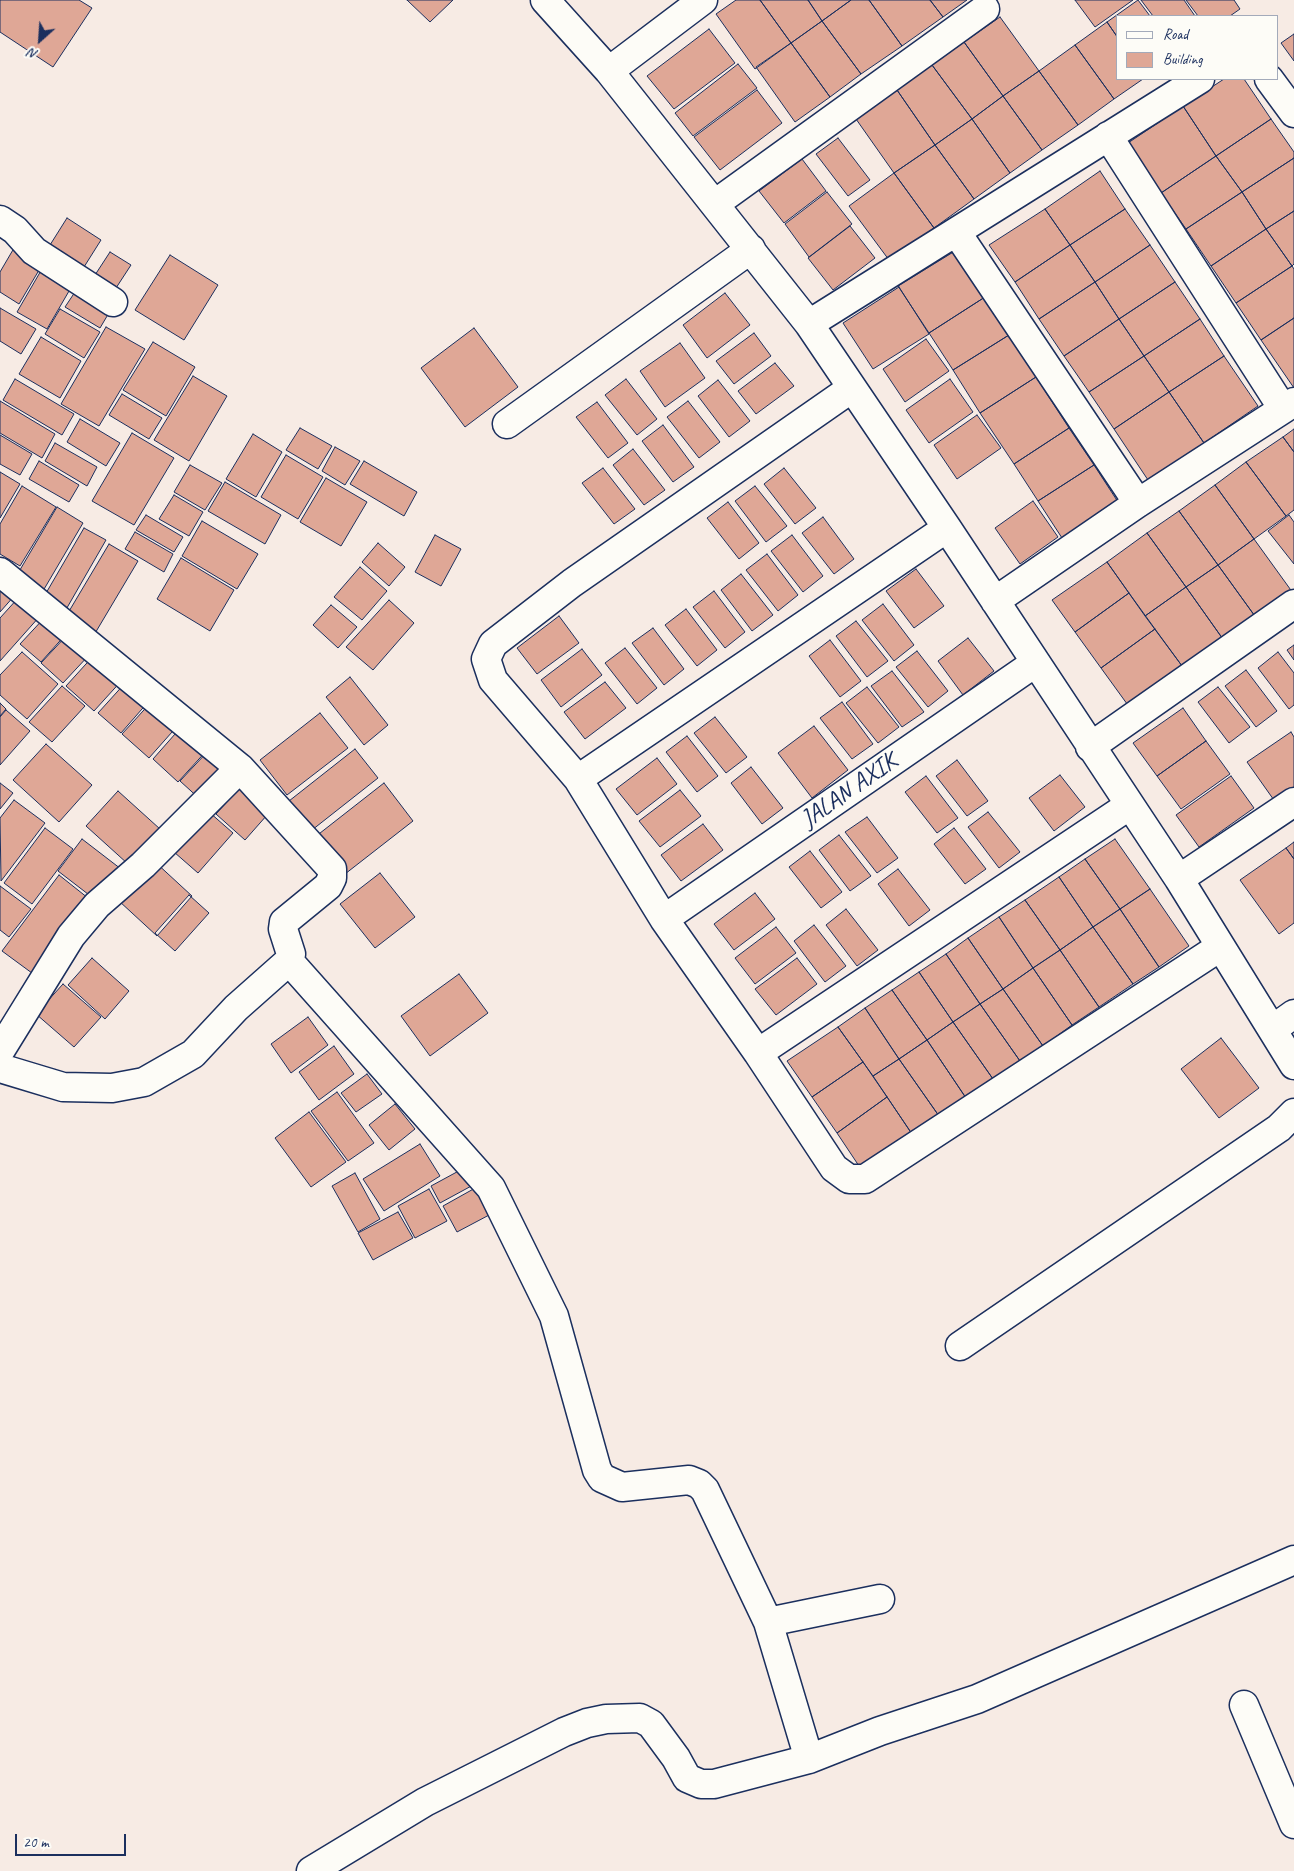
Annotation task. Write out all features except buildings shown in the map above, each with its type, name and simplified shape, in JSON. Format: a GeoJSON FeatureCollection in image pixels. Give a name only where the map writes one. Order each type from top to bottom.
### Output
{"type":"FeatureCollection","features":[{"type":"Feature","properties":{"kind":"street"},"geometry":{"type":"LineString","coordinates":[[545,0],[609,71],[716,203],[809,324],[947,528],[1179,879],[1220,947],[1284,1022],[1294,1065]]}},
{"type":"Feature","properties":{"kind":"street"},"geometry":{"type":"LineString","coordinates":[[609,71],[703,0]]}},
{"type":"Feature","properties":{"kind":"street"},"geometry":{"type":"LineString","coordinates":[[716,203],[985,9]]}},
{"type":"Feature","properties":{"kind":"street"},"geometry":{"type":"LineString","coordinates":[[809,324],[1198,80]]}},
{"type":"Feature","properties":{"kind":"street"},"geometry":{"type":"LineString","coordinates":[[1270,80],[1294,113]]}},
{"type":"Feature","properties":{"kind":"street"},"geometry":{"type":"LineString","coordinates":[[995,601],[1138,503],[1289,406],[1108,136]]}},
{"type":"Feature","properties":{"kind":"street"},"geometry":{"type":"LineString","coordinates":[[0,220],[15,230],[34,252],[113,302]]}},
{"type":"Feature","properties":{"kind":"street"},"geometry":{"type":"LineString","coordinates":[[957,233],[1138,503]]}},
{"type":"Feature","properties":{"kind":"street"},"geometry":{"type":"LineString","coordinates":[[507,424],[751,250]]}},
{"type":"Feature","properties":{"kind":"street"},"geometry":{"type":"LineString","coordinates":[[852,388],[572,583],[492,644],[486,659],[494,680],[578,779],[664,919],[758,1053],[834,1168],[849,1178],[865,1180],[1220,947]]}},
{"type":"Feature","properties":{"kind":"street"},"geometry":{"type":"LineString","coordinates":[[578,779],[947,528]]}},
{"type":"Feature","properties":{"kind":"street"},"geometry":{"type":"LineString","coordinates":[[0,572],[240,768],[332,869],[332,878],[328,886],[284,922],[283,928],[290,954],[289,961],[236,1008],[193,1054],[144,1082],[112,1088],[63,1087],[0,1068]]}},
{"type":"Feature","properties":{"kind":"street"},"geometry":{"type":"LineString","coordinates":[[1090,747],[1294,604]]}},
{"type":"Feature","properties":{"kind":"street","name":"JALAN AXIK"},"geometry":{"type":"LineString","coordinates":[[664,919],[1035,663]]}},
{"type":"Feature","properties":{"kind":"street"},"geometry":{"type":"LineString","coordinates":[[0,1051],[76,930],[98,905],[143,865],[240,768]]}},
{"type":"Feature","properties":{"kind":"street"},"geometry":{"type":"LineString","coordinates":[[1179,879],[1294,802]]}},
{"type":"Feature","properties":{"kind":"street"},"geometry":{"type":"LineString","coordinates":[[758,1053],[1130,805]]}},
{"type":"Feature","properties":{"kind":"street"},"geometry":{"type":"LineString","coordinates":[[289,961],[491,1188],[554,1316],[597,1470],[602,1478],[622,1487],[688,1480],[699,1484],[705,1490],[768,1622],[809,1759]]}},
{"type":"Feature","properties":{"kind":"street"},"geometry":{"type":"LineString","coordinates":[[960,1346],[1280,1128],[1294,1113]]}},
{"type":"Feature","properties":{"kind":"street"},"geometry":{"type":"LineString","coordinates":[[311,1871],[425,1802],[564,1732],[606,1719],[640,1718],[651,1724],[676,1758],[687,1778],[701,1784],[714,1784],[809,1759],[880,1731],[976,1699],[1294,1560]]}},
{"type":"Feature","properties":{"kind":"street"},"geometry":{"type":"LineString","coordinates":[[768,1622],[880,1598]]}},
{"type":"Feature","properties":{"kind":"street"},"geometry":{"type":"LineString","coordinates":[[1244,1706],[1294,1824]]}}]}
